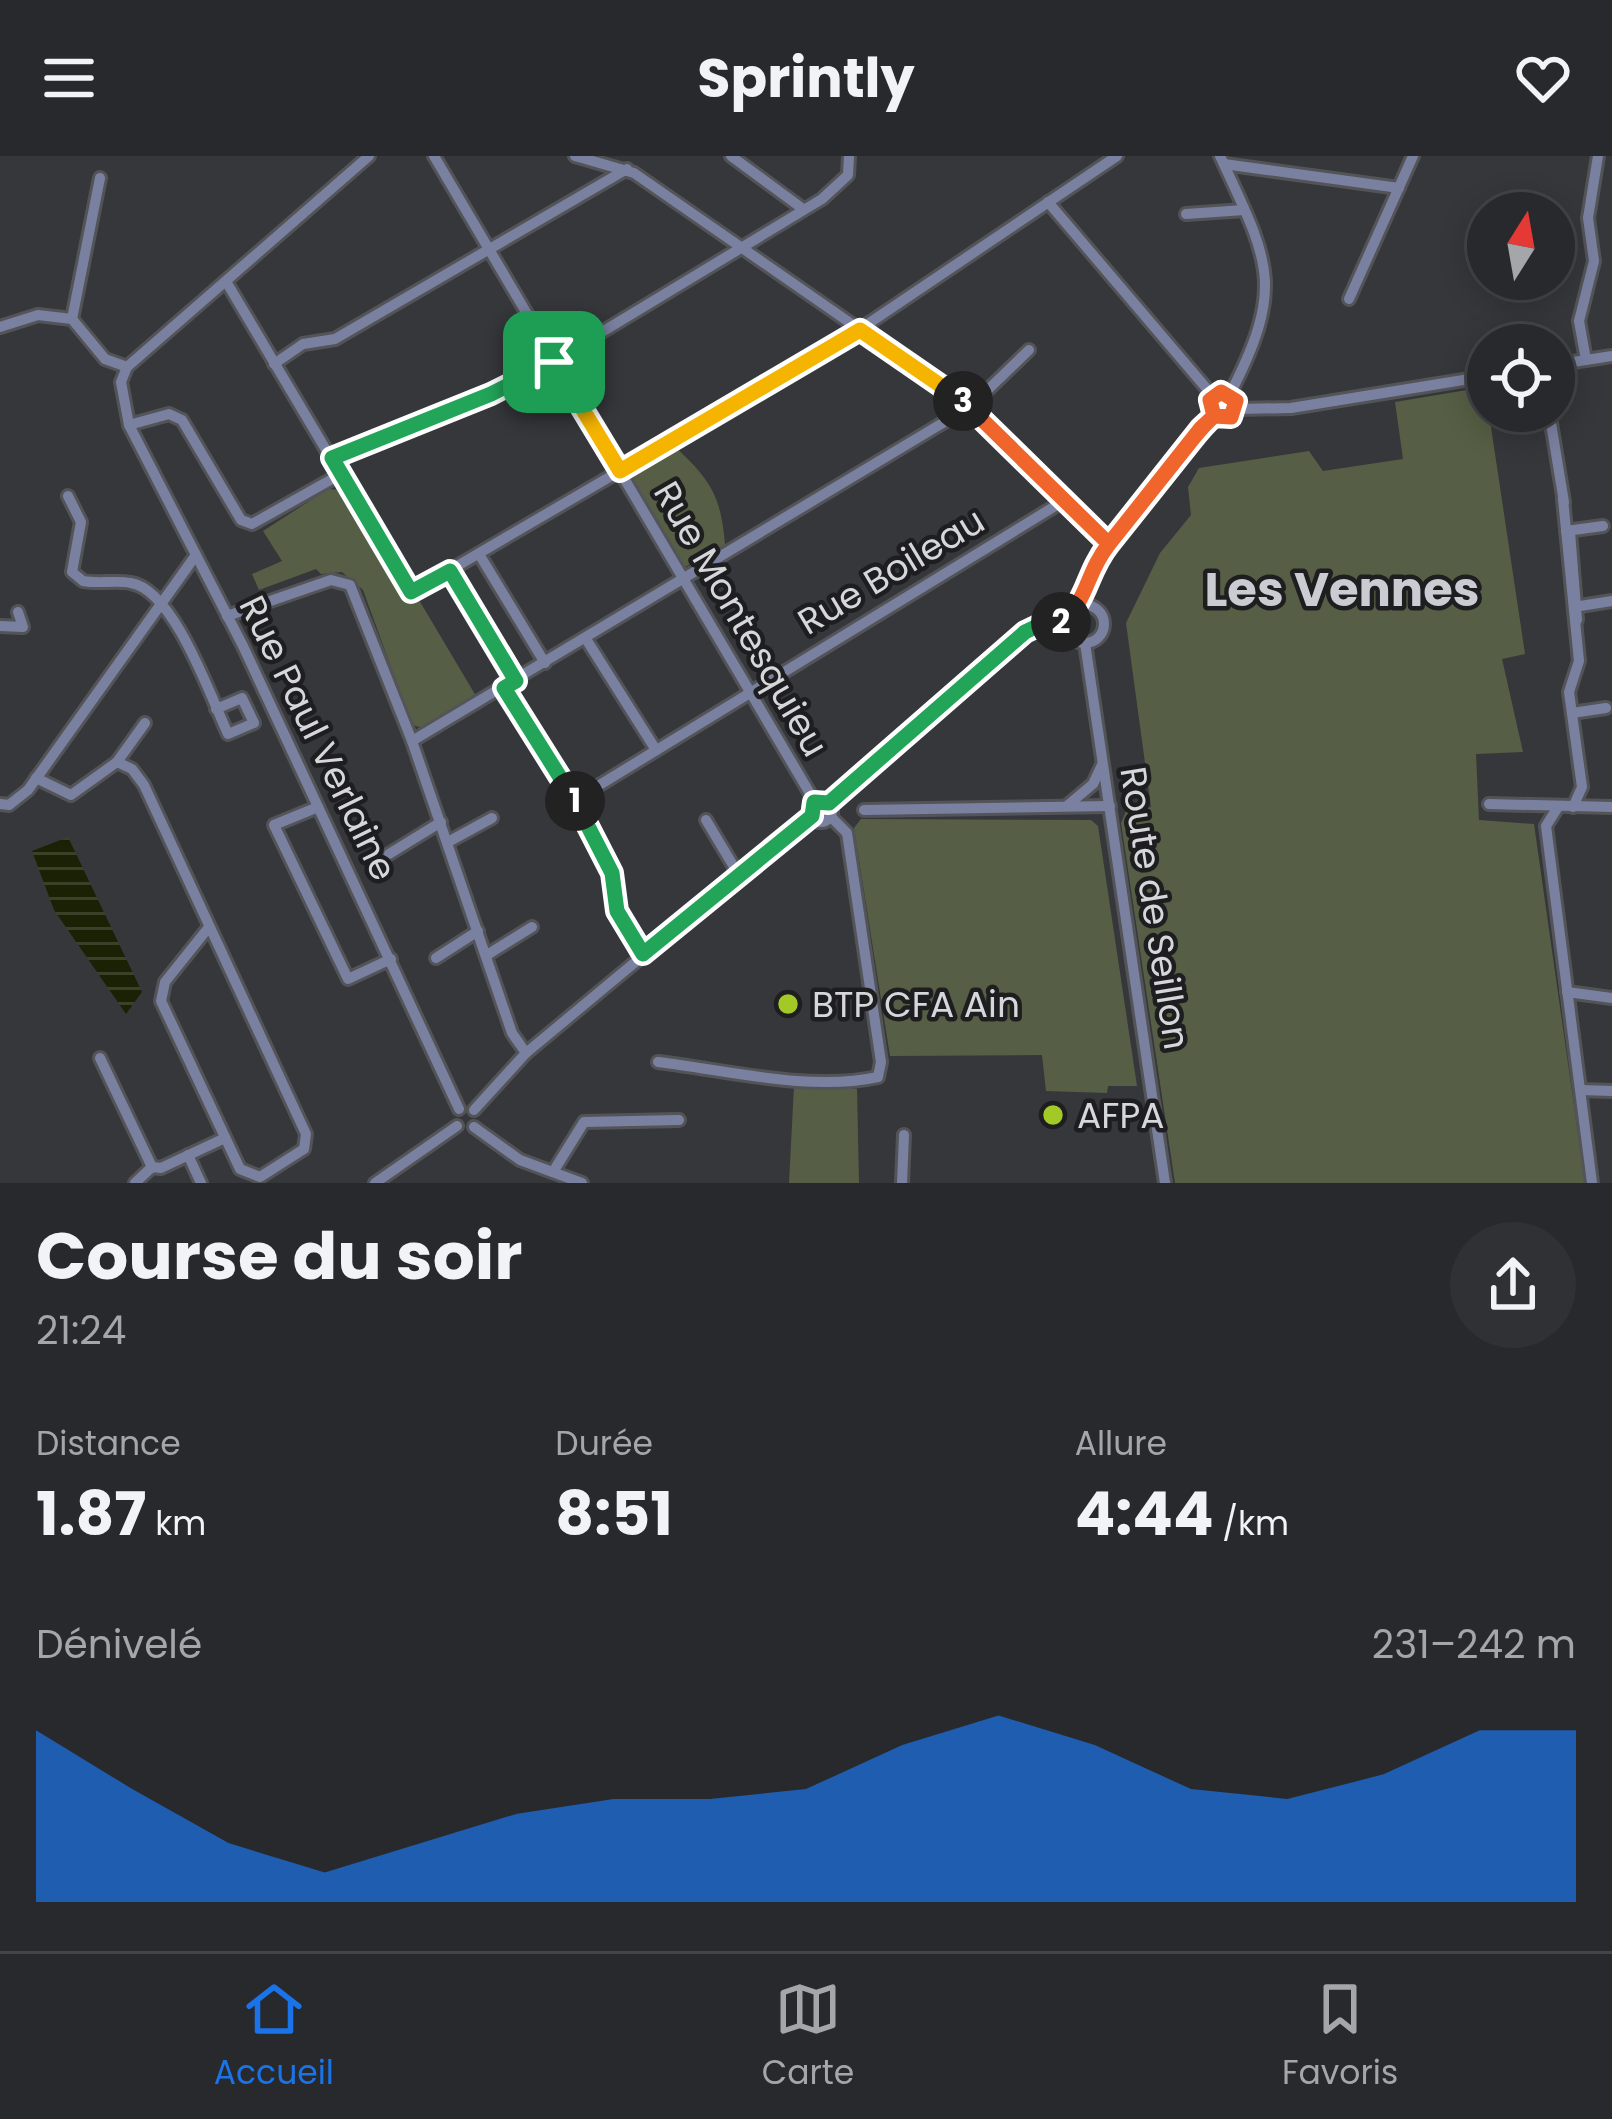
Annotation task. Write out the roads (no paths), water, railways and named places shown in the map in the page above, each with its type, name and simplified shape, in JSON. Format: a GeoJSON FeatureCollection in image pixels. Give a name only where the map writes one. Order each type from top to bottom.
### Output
{"type":"FeatureCollection","features":[{"type":"Feature","properties":{"kind":"street"},"geometry":{"type":"LineString","coordinates":[[0,328],[38,315],[72,319],[105,359],[127,367],[369,156]]}},
{"type":"Feature","properties":{"kind":"street","name":"Rue Montesquieu"},"geometry":{"type":"LineString","coordinates":[[434,156],[814,802]]}},
{"type":"Feature","properties":{"kind":"street"},"geometry":{"type":"LineString","coordinates":[[575,156],[627,169],[970,406],[1109,544]]}},
{"type":"Feature","properties":{"kind":"street"},"geometry":{"type":"LineString","coordinates":[[731,156],[803,209]]}},
{"type":"Feature","properties":{"kind":"street"},"geometry":{"type":"LineString","coordinates":[[332,458],[491,394],[554,362],[839,187],[848,176],[848,156]]}},
{"type":"Feature","properties":{"kind":"street"},"geometry":{"type":"LineString","coordinates":[[227,283],[411,592],[860,330],[1117,156]]}},
{"type":"Feature","properties":{"kind":"street"},"geometry":{"type":"LineString","coordinates":[[1349,299],[1414,156]]}},
{"type":"Feature","properties":{"kind":"street"},"geometry":{"type":"LineString","coordinates":[[1586,360],[1579,321],[1592,269],[1588,218],[1598,156]]}},
{"type":"Feature","properties":{"kind":"street"},"geometry":{"type":"LineString","coordinates":[[1222,160],[1399,188]]}},
{"type":"Feature","properties":{"kind":"street"},"geometry":{"type":"LineString","coordinates":[[1222,160],[1266,261],[1267,298],[1258,337],[1230,394],[1236,409]]}},
{"type":"Feature","properties":{"kind":"street"},"geometry":{"type":"LineString","coordinates":[[274,364],[303,344],[334,339],[627,169]]}},
{"type":"Feature","properties":{"kind":"street"},"geometry":{"type":"LineString","coordinates":[[72,319],[100,178]]}},
{"type":"Feature","properties":{"kind":"street"},"geometry":{"type":"LineString","coordinates":[[1048,202],[1213,397],[1214,416],[1109,544],[1093,569],[1082,606],[1066,622]]}},
{"type":"Feature","properties":{"kind":"street"},"geometry":{"type":"LineString","coordinates":[[1186,214],[1244,210]]}},
{"type":"Feature","properties":{"kind":"street"},"geometry":{"type":"LineString","coordinates":[[412,741],[970,406],[1029,350]]}},
{"type":"Feature","properties":{"kind":"street"},"geometry":{"type":"LineString","coordinates":[[1575,362],[1612,356]]}},
{"type":"Feature","properties":{"kind":"street","name":"Rue Paul Verlaine"},"geometry":{"type":"LineString","coordinates":[[127,367],[122,395],[129,425],[227,616],[459,1109]]}},
{"type":"Feature","properties":{"kind":"street"},"geometry":{"type":"LineString","coordinates":[[1214,416],[1227,419],[1236,409],[1291,408],[1467,379]]}},
{"type":"Feature","properties":{"kind":"street"},"geometry":{"type":"LineString","coordinates":[[1213,397],[1230,394]]}},
{"type":"Feature","properties":{"kind":"street"},"geometry":{"type":"LineString","coordinates":[[129,425],[169,414],[182,420],[241,520],[252,524],[341,473]]}},
{"type":"Feature","properties":{"kind":"street"},"geometry":{"type":"LineString","coordinates":[[1553,432],[1579,661],[1570,682],[1582,787],[1573,807]]}},
{"type":"Feature","properties":{"kind":"street"},"geometry":{"type":"LineString","coordinates":[[68,496],[81,522],[72,572],[83,581],[134,583],[160,604],[177,625],[216,709]]}},
{"type":"Feature","properties":{"kind":"street","name":"Rue Boileau"},"geometry":{"type":"LineString","coordinates":[[575,800],[1065,500]]}},
{"type":"Feature","properties":{"kind":"street"},"geometry":{"type":"LineString","coordinates":[[1566,531],[1603,526]]}},
{"type":"Feature","properties":{"kind":"street"},"geometry":{"type":"LineString","coordinates":[[479,554],[545,663]]}},
{"type":"Feature","properties":{"kind":"street"},"geometry":{"type":"LineString","coordinates":[[0,804],[9,805],[36,778],[196,555]]}},
{"type":"Feature","properties":{"kind":"street"},"geometry":{"type":"LineString","coordinates":[[450,571],[516,681]]}},
{"type":"Feature","properties":{"kind":"street"},"geometry":{"type":"LineString","coordinates":[[227,616],[331,580],[350,585],[360,600],[412,741],[512,1033],[526,1053]]}},
{"type":"Feature","properties":{"kind":"street"},"geometry":{"type":"LineString","coordinates":[[1576,606],[1612,601]]}},
{"type":"Feature","properties":{"kind":"street"},"geometry":{"type":"LineString","coordinates":[[1066,622],[1069,634],[1085,643],[1101,634],[1104,622],[1094,608],[1082,606]]}},
{"type":"Feature","properties":{"kind":"street"},"geometry":{"type":"LineString","coordinates":[[0,626],[22,627],[18,612]]}},
{"type":"Feature","properties":{"kind":"street"},"geometry":{"type":"LineString","coordinates":[[812,816],[821,822],[1025,632],[1050,620],[1066,622]]}},
{"type":"Feature","properties":{"kind":"street"},"geometry":{"type":"LineString","coordinates":[[586,639],[656,750]]}},
{"type":"Feature","properties":{"kind":"street","name":"Route de Seillon"},"geometry":{"type":"LineString","coordinates":[[1085,643],[1165,1183]]}},
{"type":"Feature","properties":{"kind":"street"},"geometry":{"type":"LineString","coordinates":[[504,688],[575,800],[612,873],[617,911],[643,954]]}},
{"type":"Feature","properties":{"kind":"street"},"geometry":{"type":"LineString","coordinates":[[1572,713],[1606,708]]}},
{"type":"Feature","properties":{"kind":"street"},"geometry":{"type":"LineString","coordinates":[[70,795],[117,762],[146,723]]}},
{"type":"Feature","properties":{"kind":"street"},"geometry":{"type":"LineString","coordinates":[[117,762],[133,769],[144,785],[307,1141],[298,1154],[253,1178],[240,1169],[160,993],[209,927]]}},
{"type":"Feature","properties":{"kind":"street"},"geometry":{"type":"LineString","coordinates":[[1065,807],[1093,784],[1103,763]]}},
{"type":"Feature","properties":{"kind":"street"},"geometry":{"type":"LineString","coordinates":[[36,778],[70,795]]}},
{"type":"Feature","properties":{"kind":"street"},"geometry":{"type":"LineString","coordinates":[[70,795],[70,812]]}},
{"type":"Feature","properties":{"kind":"street"},"geometry":{"type":"LineString","coordinates":[[475,1127],[474,1110],[526,1053],[812,816],[814,802],[830,810],[847,833],[881,1063],[878,1077],[791,1077],[658,1062]]}},
{"type":"Feature","properties":{"kind":"street"},"geometry":{"type":"LineString","coordinates":[[1489,804],[1612,807]]}},
{"type":"Feature","properties":{"kind":"street"},"geometry":{"type":"LineString","coordinates":[[318,806],[274,825],[343,982],[391,958]]}},
{"type":"Feature","properties":{"kind":"street"},"geometry":{"type":"LineString","coordinates":[[864,810],[1110,806]]}},
{"type":"Feature","properties":{"kind":"street"},"geometry":{"type":"LineString","coordinates":[[1558,807],[1546,826],[1592,1183]]}},
{"type":"Feature","properties":{"kind":"street"},"geometry":{"type":"LineString","coordinates":[[448,842],[491,818]]}},
{"type":"Feature","properties":{"kind":"street"},"geometry":{"type":"LineString","coordinates":[[706,820],[740,877]]}},
{"type":"Feature","properties":{"kind":"street"},"geometry":{"type":"LineString","coordinates":[[389,854],[441,822]]}},
{"type":"Feature","properties":{"kind":"street"},"geometry":{"type":"LineString","coordinates":[[487,955],[532,927]]}},
{"type":"Feature","properties":{"kind":"street"},"geometry":{"type":"LineString","coordinates":[[436,958],[478,931]]}},
{"type":"Feature","properties":{"kind":"street"},"geometry":{"type":"LineString","coordinates":[[1567,992],[1612,998]]}},
{"type":"Feature","properties":{"kind":"street"},"geometry":{"type":"LineString","coordinates":[[100,1058],[152,1167]]}},
{"type":"Feature","properties":{"kind":"street"},"geometry":{"type":"LineString","coordinates":[[1581,1090],[1612,1091]]}},
{"type":"Feature","properties":{"kind":"street"},"geometry":{"type":"LineString","coordinates":[[457,1126],[459,1109],[474,1110]]}},
{"type":"Feature","properties":{"kind":"street"},"geometry":{"type":"LineString","coordinates":[[553,1172],[584,1122],[679,1120]]}},
{"type":"Feature","properties":{"kind":"street"},"geometry":{"type":"LineString","coordinates":[[375,1183],[457,1126],[475,1127],[497,1148],[582,1183]]}},
{"type":"Feature","properties":{"kind":"street"},"geometry":{"type":"LineString","coordinates":[[902,1183],[904,1135]]}},
{"type":"Feature","properties":{"kind":"street"},"geometry":{"type":"LineString","coordinates":[[135,1183],[152,1167],[225,1138]]}},
{"type":"Feature","properties":{"kind":"street"},"geometry":{"type":"LineString","coordinates":[[188,1155],[201,1183]]}},
{"type":"Feature","properties":{"kind":"place","name":"BTP CFA Ain"},"geometry":{"type":"Point","coordinates":[788,1004]}},
{"type":"Feature","properties":{"kind":"place","name":"AFPA"},"geometry":{"type":"Point","coordinates":[1053,1115]}},
{"type":"Feature","properties":{"kind":"district","name":"Les Vennes"},"geometry":{"type":"Point","coordinates":[1342,589]}}]}
